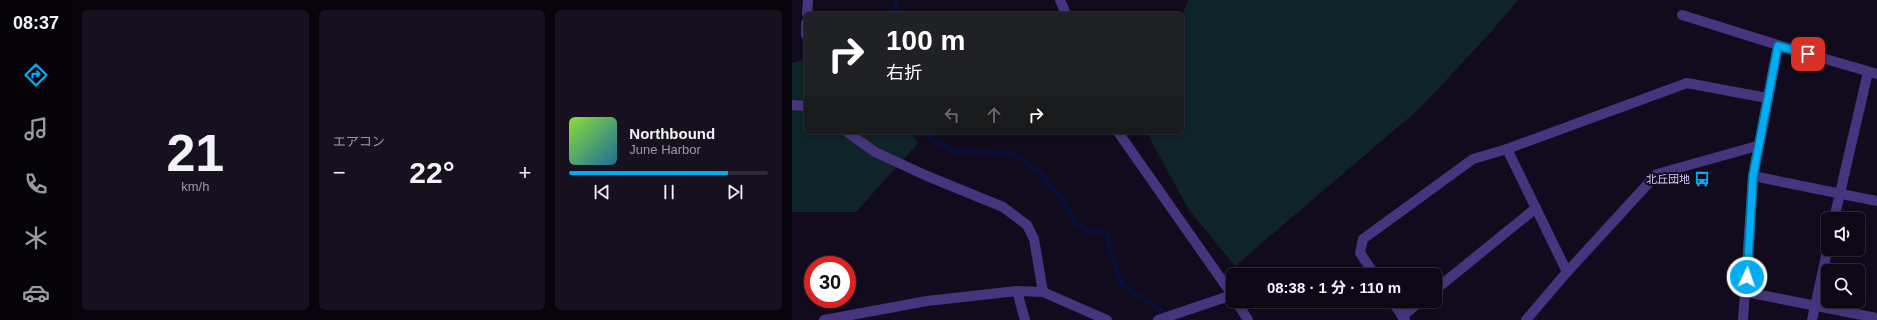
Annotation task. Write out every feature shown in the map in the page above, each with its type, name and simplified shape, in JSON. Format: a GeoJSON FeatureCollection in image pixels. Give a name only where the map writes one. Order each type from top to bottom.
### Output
{"type":"FeatureCollection","features":[{"type":"Feature","properties":{"kind":"street"},"geometry":{"type":"LineString","coordinates":[[807,12],[808,0]]}},
{"type":"Feature","properties":{"kind":"street"},"geometry":{"type":"LineString","coordinates":[[1060,0],[1065,12]]}},
{"type":"Feature","properties":{"kind":"street"},"geometry":{"type":"LineString","coordinates":[[1682,15],[1778,46],[1873,73],[1836,212]]}},
{"type":"Feature","properties":{"kind":"street"},"geometry":{"type":"LineString","coordinates":[[1743,320],[1753,176],[1757,146],[1778,46]]}},
{"type":"Feature","properties":{"kind":"street"},"geometry":{"type":"LineString","coordinates":[[1370,268],[1360,253],[1363,239],[1473,159],[1507,149],[1687,83],[1767,98]]}},
{"type":"Feature","properties":{"kind":"street"},"geometry":{"type":"LineString","coordinates":[[792,105],[804,106]]}},
{"type":"Feature","properties":{"kind":"street"},"geometry":{"type":"LineString","coordinates":[[850,134],[875,152],[927,176],[1003,207],[1027,225],[1034,239],[1043,292]]}},
{"type":"Feature","properties":{"kind":"street"},"geometry":{"type":"LineString","coordinates":[[1119,134],[1226,286]]}},
{"type":"Feature","properties":{"kind":"street"},"geometry":{"type":"LineString","coordinates":[[1526,320],[1567,272],[1657,174],[1757,146]]}},
{"type":"Feature","properties":{"kind":"street"},"geometry":{"type":"LineString","coordinates":[[1507,149],[1567,272]]}},
{"type":"Feature","properties":{"kind":"street"},"geometry":{"type":"LineString","coordinates":[[1753,176],[1877,201]]}},
{"type":"Feature","properties":{"kind":"street"},"geometry":{"type":"LineString","coordinates":[[1442,284],[1536,208]]}},
{"type":"Feature","properties":{"kind":"street"},"geometry":{"type":"LineString","coordinates":[[1812,320],[1826,256]]}},
{"type":"Feature","properties":{"kind":"street"},"geometry":{"type":"LineString","coordinates":[[1017,291],[1025,320]]}},
{"type":"Feature","properties":{"kind":"street"},"geometry":{"type":"LineString","coordinates":[[824,320],[927,301],[1017,291],[1043,292],[1107,320]]}},
{"type":"Feature","properties":{"kind":"street"},"geometry":{"type":"LineString","coordinates":[[1746,292],[1877,318]]}},
{"type":"Feature","properties":{"kind":"street"},"geometry":{"type":"LineString","coordinates":[[1158,320],[1226,299]]}},
{"type":"Feature","properties":{"kind":"street"},"geometry":{"type":"LineString","coordinates":[[1241,308],[1248,320]]}},
{"type":"Feature","properties":{"kind":"street"},"geometry":{"type":"LineString","coordinates":[[1397,308],[1404,318],[1414,308]]}},
{"type":"Feature","properties":{"kind":"green space"},"geometry":{"type":"Polygon","coordinates":[[[1188,0],[1518,0],[1491,32],[1420,108],[1235,266],[1189,210],[1149,137],[1150,134],[1184,134],[1184,12],[1188,0]]]}},
{"type":"Feature","properties":{"kind":"green space"},"geometry":{"type":"Polygon","coordinates":[[[804,60],[804,134],[911,134],[918,143],[856,212],[792,212],[792,63],[804,60]]]}},
{"type":"Feature","properties":{"kind":"waterway"},"geometry":{"type":"LineString","coordinates":[[896,0],[896,12]]}},
{"type":"Feature","properties":{"kind":"waterway"},"geometry":{"type":"LineString","coordinates":[[926,134],[928,137],[955,152],[1007,153],[1022,159],[1041,174],[1066,204],[1075,223],[1085,230],[1108,234],[1109,246],[1122,285],[1176,320]]}},
{"type":"Feature","properties":{"kind":"place","name":"北丘団地"},"geometry":{"type":"Point","coordinates":[1702,179]}},
{"type":"Feature","properties":{"kind":"route"},"geometry":{"type":"LineString","coordinates":[[1747,277],[1753,176],[1778,46],[1808,54]]}}]}
